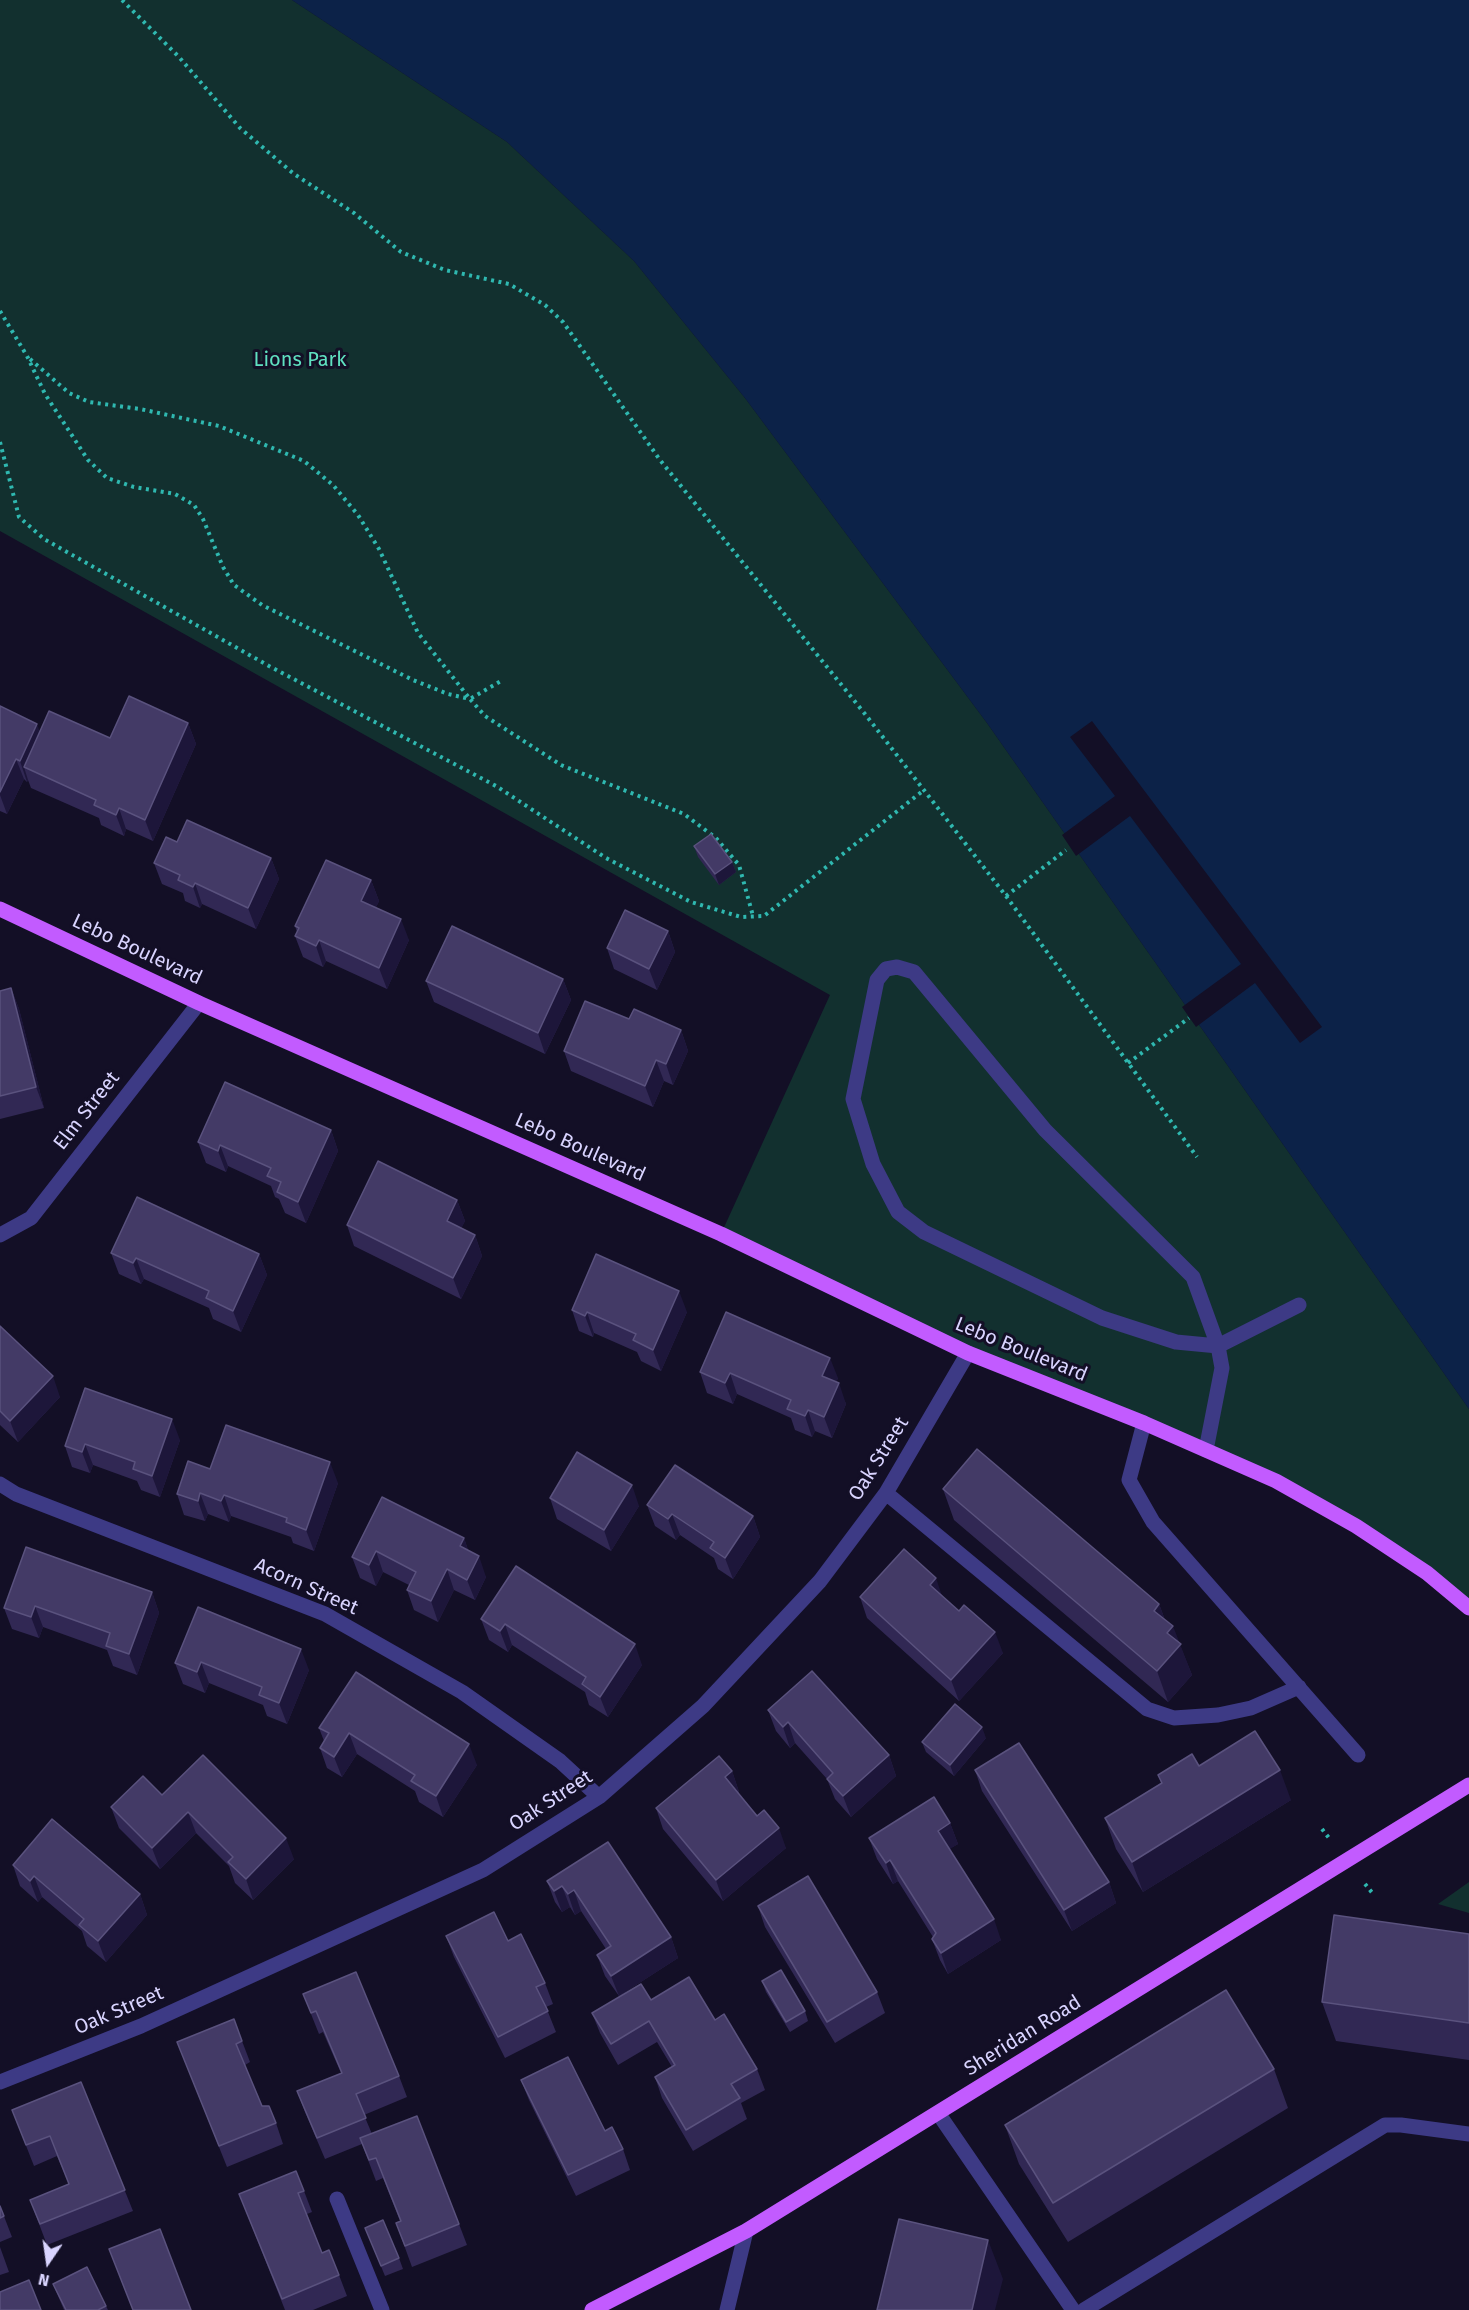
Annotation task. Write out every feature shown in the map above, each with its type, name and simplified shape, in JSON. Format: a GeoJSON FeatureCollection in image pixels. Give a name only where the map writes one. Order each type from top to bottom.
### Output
{"type":"FeatureCollection","features":[{"type":"Feature","properties":{"kind":"main road","name":"Lebo Boulevard"},"geometry":{"type":"LineString","coordinates":[[0,909],[199,1003],[721,1234],[968,1353],[1144,1423],[1276,1481],[1356,1526],[1427,1573],[1469,1608]]}},
{"type":"Feature","properties":{"kind":"main road","name":"Sheridan Road"},"geometry":{"type":"LineString","coordinates":[[592,2310],[746,2231],[1469,1785]]}},
{"type":"Feature","properties":{"kind":"street"},"geometry":{"type":"LineString","coordinates":[[1206,1450],[1222,1368],[1218,1346],[1193,1277],[1045,1130],[915,972],[897,967],[886,969],[877,980],[853,1099],[873,1164],[898,1212],[924,1232],[1102,1318],[1176,1342],[1218,1346],[1299,1305]]}},
{"type":"Feature","properties":{"kind":"street","name":"Elm Street"},"geometry":{"type":"LineString","coordinates":[[0,1235],[31,1218],[199,1003]]}},
{"type":"Feature","properties":{"kind":"street","name":"Oak Street"},"geometry":{"type":"LineString","coordinates":[[0,2082],[141,2026],[483,1870],[599,1797],[719,1689],[820,1581],[886,1493],[968,1353]]}},
{"type":"Feature","properties":{"kind":"street"},"geometry":{"type":"LineString","coordinates":[[1144,1423],[1129,1480],[1154,1522],[1358,1755]]}},
{"type":"Feature","properties":{"kind":"street","name":"Acorn Street"},"geometry":{"type":"LineString","coordinates":[[0,1484],[16,1494],[325,1614],[462,1692],[560,1761],[599,1797]]}},
{"type":"Feature","properties":{"kind":"street"},"geometry":{"type":"LineString","coordinates":[[886,1493],[1147,1709],[1174,1718],[1218,1715],[1251,1708],[1299,1687]]}},
{"type":"Feature","properties":{"kind":"street"},"geometry":{"type":"LineString","coordinates":[[938,2113],[1073,2310]]}},
{"type":"Feature","properties":{"kind":"street"},"geometry":{"type":"LineString","coordinates":[[1084,2310],[1385,2125],[1401,2124],[1469,2134]]}},
{"type":"Feature","properties":{"kind":"street"},"geometry":{"type":"LineString","coordinates":[[337,2199],[382,2310]]}},
{"type":"Feature","properties":{"kind":"street"},"geometry":{"type":"LineString","coordinates":[[727,2310],[746,2231]]}},
{"type":"Feature","properties":{"kind":"path"},"geometry":{"type":"LineString","coordinates":[[122,0],[179,57],[215,101],[263,149],[354,213],[401,252],[445,270],[509,284],[545,305],[562,322],[660,460],[1006,896],[1197,1157]]}},
{"type":"Feature","properties":{"kind":"path"},"geometry":{"type":"LineString","coordinates":[[0,311],[27,356],[45,394],[88,460],[107,478],[134,487],[175,494],[194,505],[203,519],[222,567],[234,585],[262,605],[346,648],[448,694],[470,699],[501,681]]}},
{"type":"Feature","properties":{"kind":"path"},"geometry":{"type":"LineString","coordinates":[[27,356],[69,393],[89,402],[140,409],[219,426],[304,461],[333,485],[358,515],[379,549],[418,633],[485,716],[561,765],[684,813],[716,838],[738,865],[753,916]]}},
{"type":"Feature","properties":{"kind":"path"},"geometry":{"type":"LineString","coordinates":[[0,442],[19,517],[44,539],[269,666],[496,786],[606,858],[691,902],[741,917],[764,916],[924,790]]}},
{"type":"Feature","properties":{"kind":"path"},"geometry":{"type":"LineString","coordinates":[[1006,896],[1066,850]]}},
{"type":"Feature","properties":{"kind":"path"},"geometry":{"type":"LineString","coordinates":[[1128,1063],[1188,1018]]}},
{"type":"Feature","properties":{"kind":"green space","name":"Lions Park"},"geometry":{"type":"Polygon","coordinates":[[[0,0],[292,0],[507,142],[634,261],[745,398],[987,723],[1469,1409],[1469,1608],[1276,1481],[968,1353],[721,1234],[830,995],[0,531],[0,0]]]}},
{"type":"Feature","properties":{"kind":"green space"},"geometry":{"type":"Polygon","coordinates":[[[1469,1882],[1469,1913],[1438,1904],[1469,1882]]]}},
{"type":"Feature","properties":{"kind":"water"},"geometry":{"type":"Polygon","coordinates":[[[292,0],[1469,0],[1469,1409],[987,723],[745,398],[634,261],[507,142],[292,0]]]}},
{"type":"Feature","properties":{"kind":"pier"},"geometry":{"type":"Polygon","coordinates":[[[1092,721],[1322,1027],[1300,1043],[1255,983],[1196,1027],[1182,1007],[1241,964],[1130,816],[1076,856],[1062,835],[1115,796],[1070,737],[1092,721]]]}},
{"type":"Feature","properties":{"kind":"building"},"geometry":{"type":"Polygon","coordinates":[[[129,696],[188,723],[145,820],[119,808],[116,815],[94,805],[96,800],[24,767],[49,711],[110,738],[129,696]]]}},
{"type":"Feature","properties":{"kind":"building"},"geometry":{"type":"Polygon","coordinates":[[[0,706],[37,724],[20,761],[16,759],[0,792],[0,706]]]}},
{"type":"Feature","properties":{"kind":"building"},"geometry":{"type":"Polygon","coordinates":[[[187,820],[271,858],[248,908],[195,883],[193,887],[178,880],[180,875],[154,863],[166,837],[177,842],[187,820]]]}},
{"type":"Feature","properties":{"kind":"building"},"geometry":{"type":"Polygon","coordinates":[[[711,834],[732,862],[715,874],[694,846],[711,834]]]}},
{"type":"Feature","properties":{"kind":"building"},"geometry":{"type":"Polygon","coordinates":[[[326,860],[371,880],[361,901],[401,919],[379,968],[319,940],[316,946],[295,936],[299,928],[295,926],[326,860]]]}},
{"type":"Feature","properties":{"kind":"building"},"geometry":{"type":"Polygon","coordinates":[[[625,910],[668,931],[649,969],[607,948],[625,910]]]}},
{"type":"Feature","properties":{"kind":"building"},"geometry":{"type":"Polygon","coordinates":[[[452,926],[563,979],[538,1033],[426,981],[452,926]]]}},
{"type":"Feature","properties":{"kind":"building"},"geometry":{"type":"Polygon","coordinates":[[[11,988],[36,1087],[0,1096],[0,991],[11,988]]]}},
{"type":"Feature","properties":{"kind":"building"},"geometry":{"type":"Polygon","coordinates":[[[585,1001],[629,1019],[634,1009],[681,1030],[666,1064],[656,1060],[645,1086],[564,1051],[585,1001]]]}},
{"type":"Feature","properties":{"kind":"building"},"geometry":{"type":"Polygon","coordinates":[[[225,1082],[331,1130],[298,1202],[277,1192],[281,1182],[267,1176],[271,1168],[220,1145],[218,1151],[198,1142],[225,1082]]]}},
{"type":"Feature","properties":{"kind":"building"},"geometry":{"type":"Polygon","coordinates":[[[378,1161],[457,1200],[447,1221],[475,1235],[453,1278],[347,1225],[378,1161]]]}},
{"type":"Feature","properties":{"kind":"building"},"geometry":{"type":"Polygon","coordinates":[[[137,1197],[259,1254],[233,1311],[206,1298],[209,1291],[136,1258],[133,1263],[111,1253],[137,1197]]]}},
{"type":"Feature","properties":{"kind":"building"},"geometry":{"type":"Polygon","coordinates":[[[596,1254],[679,1291],[653,1350],[633,1340],[636,1334],[587,1312],[585,1316],[572,1310],[596,1254]]]}},
{"type":"Feature","properties":{"kind":"building"},"geometry":{"type":"Polygon","coordinates":[[[726,1312],[830,1358],[822,1376],[839,1383],[824,1417],[808,1410],[805,1416],[787,1409],[791,1400],[730,1373],[725,1383],[700,1372],[726,1312]]]}},
{"type":"Feature","properties":{"kind":"building"},"geometry":{"type":"Polygon","coordinates":[[[0,1326],[53,1376],[10,1421],[0,1411],[0,1326]]]}},
{"type":"Feature","properties":{"kind":"building"},"geometry":{"type":"Polygon","coordinates":[[[85,1388],[172,1419],[152,1476],[133,1469],[135,1462],[85,1444],[82,1452],[65,1446],[85,1388]]]}},
{"type":"Feature","properties":{"kind":"building"},"geometry":{"type":"Polygon","coordinates":[[[226,1425],[330,1462],[306,1530],[286,1522],[287,1518],[224,1495],[221,1501],[200,1493],[198,1501],[177,1494],[188,1461],[210,1469],[226,1425]]]}},
{"type":"Feature","properties":{"kind":"building"},"geometry":{"type":"Polygon","coordinates":[[[977,1449],[1159,1604],[1154,1611],[1173,1626],[1167,1633],[1181,1644],[1157,1671],[943,1489],[977,1449]]]}},
{"type":"Feature","properties":{"kind":"building"},"geometry":{"type":"Polygon","coordinates":[[[577,1452],[632,1485],[604,1530],[550,1498],[577,1452]]]}},
{"type":"Feature","properties":{"kind":"building"},"geometry":{"type":"Polygon","coordinates":[[[675,1465],[753,1516],[725,1558],[710,1548],[714,1542],[672,1514],[668,1519],[647,1505],[675,1465]]]}},
{"type":"Feature","properties":{"kind":"building"},"geometry":{"type":"Polygon","coordinates":[[[382,1497],[464,1538],[460,1546],[479,1556],[467,1580],[447,1569],[431,1601],[407,1590],[416,1572],[376,1551],[369,1565],[352,1557],[382,1497]]]}},
{"type":"Feature","properties":{"kind":"building"},"geometry":{"type":"Polygon","coordinates":[[[26,1547],[152,1592],[129,1654],[106,1646],[110,1633],[35,1606],[31,1617],[4,1608],[26,1547]]]}},
{"type":"Feature","properties":{"kind":"building"},"geometry":{"type":"Polygon","coordinates":[[[904,1549],[936,1578],[930,1585],[959,1611],[964,1605],[995,1632],[951,1680],[860,1597],[904,1549]]]}},
{"type":"Feature","properties":{"kind":"building"},"geometry":{"type":"Polygon","coordinates":[[[516,1566],[635,1644],[600,1697],[582,1684],[586,1677],[505,1624],[500,1631],[481,1619],[516,1566]]]}},
{"type":"Feature","properties":{"kind":"building"},"geometry":{"type":"Polygon","coordinates":[[[198,1607],[301,1649],[279,1703],[259,1695],[262,1687],[201,1662],[197,1672],[175,1663],[198,1607]]]}},
{"type":"Feature","properties":{"kind":"building"},"geometry":{"type":"Polygon","coordinates":[[[812,1671],[889,1755],[843,1796],[827,1779],[833,1773],[788,1722],[783,1727],[768,1710],[812,1671]]]}},
{"type":"Feature","properties":{"kind":"building"},"geometry":{"type":"Polygon","coordinates":[[[356,1672],[469,1744],[436,1796],[411,1781],[415,1775],[349,1733],[334,1757],[320,1748],[329,1733],[319,1728],[356,1672]]]}},
{"type":"Feature","properties":{"kind":"building"},"geometry":{"type":"Polygon","coordinates":[[[955,1704],[982,1727],[950,1765],[922,1742],[955,1704]]]}},
{"type":"Feature","properties":{"kind":"building"},"geometry":{"type":"Polygon","coordinates":[[[1255,1731],[1280,1770],[1132,1862],[1105,1818],[1162,1783],[1158,1775],[1192,1754],[1199,1766],[1255,1731]]]}},
{"type":"Feature","properties":{"kind":"building"},"geometry":{"type":"Polygon","coordinates":[[[1019,1743],[1109,1882],[1064,1910],[975,1770],[1019,1743]]]}},
{"type":"Feature","properties":{"kind":"building"},"geometry":{"type":"Polygon","coordinates":[[[203,1755],[286,1838],[246,1879],[228,1862],[233,1857],[188,1812],[152,1848],[111,1807],[143,1776],[162,1795],[203,1755]]]}},
{"type":"Feature","properties":{"kind":"building"},"geometry":{"type":"Polygon","coordinates":[[[719,1756],[732,1771],[725,1777],[757,1816],[764,1810],[779,1828],[716,1880],[656,1808],[719,1756]]]}},
{"type":"Feature","properties":{"kind":"building"},"geometry":{"type":"Polygon","coordinates":[[[934,1797],[950,1823],[938,1831],[994,1919],[941,1953],[932,1939],[936,1933],[890,1860],[886,1863],[869,1838],[934,1797]]]}},
{"type":"Feature","properties":{"kind":"building"},"geometry":{"type":"Polygon","coordinates":[[[52,1819],[140,1894],[98,1941],[79,1925],[84,1919],[34,1876],[30,1881],[13,1865],[52,1819]]]}},
{"type":"Feature","properties":{"kind":"building"},"geometry":{"type":"Polygon","coordinates":[[[608,1842],[671,1937],[611,1976],[597,1955],[611,1946],[574,1890],[568,1894],[562,1886],[554,1891],[547,1881],[608,1842]]]}},
{"type":"Feature","properties":{"kind":"building"},"geometry":{"type":"Polygon","coordinates":[[[808,1876],[877,1992],[827,2022],[758,1906],[808,1876]]]}},
{"type":"Feature","properties":{"kind":"building"},"geometry":{"type":"Polygon","coordinates":[[[494,1912],[508,1941],[521,1934],[545,1983],[536,1987],[548,2011],[498,2037],[446,1936],[494,1912]]]}},
{"type":"Feature","properties":{"kind":"building"},"geometry":{"type":"Polygon","coordinates":[[[1334,1915],[1469,1934],[1469,2023],[1322,2002],[1334,1915]]]}},
{"type":"Feature","properties":{"kind":"building"},"geometry":{"type":"Polygon","coordinates":[[[781,1970],[805,2011],[786,2022],[762,1981],[781,1970]]]}},
{"type":"Feature","properties":{"kind":"building"},"geometry":{"type":"Polygon","coordinates":[[[356,1972],[399,2076],[356,2094],[366,2118],[317,2138],[297,2091],[342,2073],[316,2011],[311,2013],[303,1994],[356,1972]]]}},
{"type":"Feature","properties":{"kind":"building"},"geometry":{"type":"Polygon","coordinates":[[[689,1977],[715,2020],[724,2014],[757,2069],[731,2084],[740,2098],[686,2130],[655,2077],[675,2065],[649,2021],[611,2044],[592,2013],[641,1984],[651,2000],[689,1977]]]}},
{"type":"Feature","properties":{"kind":"building"},"geometry":{"type":"Polygon","coordinates":[[[1226,1990],[1274,2069],[1053,2203],[1005,2125],[1226,1990]]]}},
{"type":"Feature","properties":{"kind":"building"},"geometry":{"type":"Polygon","coordinates":[[[234,2019],[242,2041],[236,2044],[262,2106],[269,2106],[276,2123],[219,2146],[177,2042],[234,2019]]]}},
{"type":"Feature","properties":{"kind":"building"},"geometry":{"type":"Polygon","coordinates":[[[568,2057],[605,2131],[612,2127],[623,2149],[568,2175],[521,2080],[568,2057]]]}},
{"type":"Feature","properties":{"kind":"building"},"geometry":{"type":"Polygon","coordinates":[[[81,2082],[125,2190],[40,2224],[30,2200],[69,2184],[50,2136],[26,2145],[12,2110],[81,2082]]]}},
{"type":"Feature","properties":{"kind":"building"},"geometry":{"type":"Polygon","coordinates":[[[417,2116],[459,2224],[405,2246],[396,2223],[401,2221],[376,2158],[369,2160],[360,2138],[417,2116]]]}},
{"type":"Feature","properties":{"kind":"building"},"geometry":{"type":"Polygon","coordinates":[[[296,2171],[304,2191],[298,2193],[322,2253],[329,2250],[339,2275],[282,2299],[239,2194],[296,2171]]]}},
{"type":"Feature","properties":{"kind":"building"},"geometry":{"type":"Polygon","coordinates":[[[0,2206],[4,2216],[0,2218],[0,2206]]]}},
{"type":"Feature","properties":{"kind":"building"},"geometry":{"type":"Polygon","coordinates":[[[899,2219],[988,2240],[972,2310],[877,2310],[899,2219]]]}},
{"type":"Feature","properties":{"kind":"building"},"geometry":{"type":"Polygon","coordinates":[[[383,2220],[399,2258],[381,2266],[365,2228],[383,2220]]]}},
{"type":"Feature","properties":{"kind":"building"},"geometry":{"type":"Polygon","coordinates":[[[160,2229],[191,2310],[133,2310],[109,2249],[160,2229]]]}},
{"type":"Feature","properties":{"kind":"building"},"geometry":{"type":"Polygon","coordinates":[[[87,2267],[106,2306],[98,2310],[66,2310],[53,2284],[87,2267]]]}},
{"type":"Feature","properties":{"kind":"building"},"geometry":{"type":"Polygon","coordinates":[[[29,2280],[41,2310],[0,2310],[0,2292],[29,2280]]]}}]}
